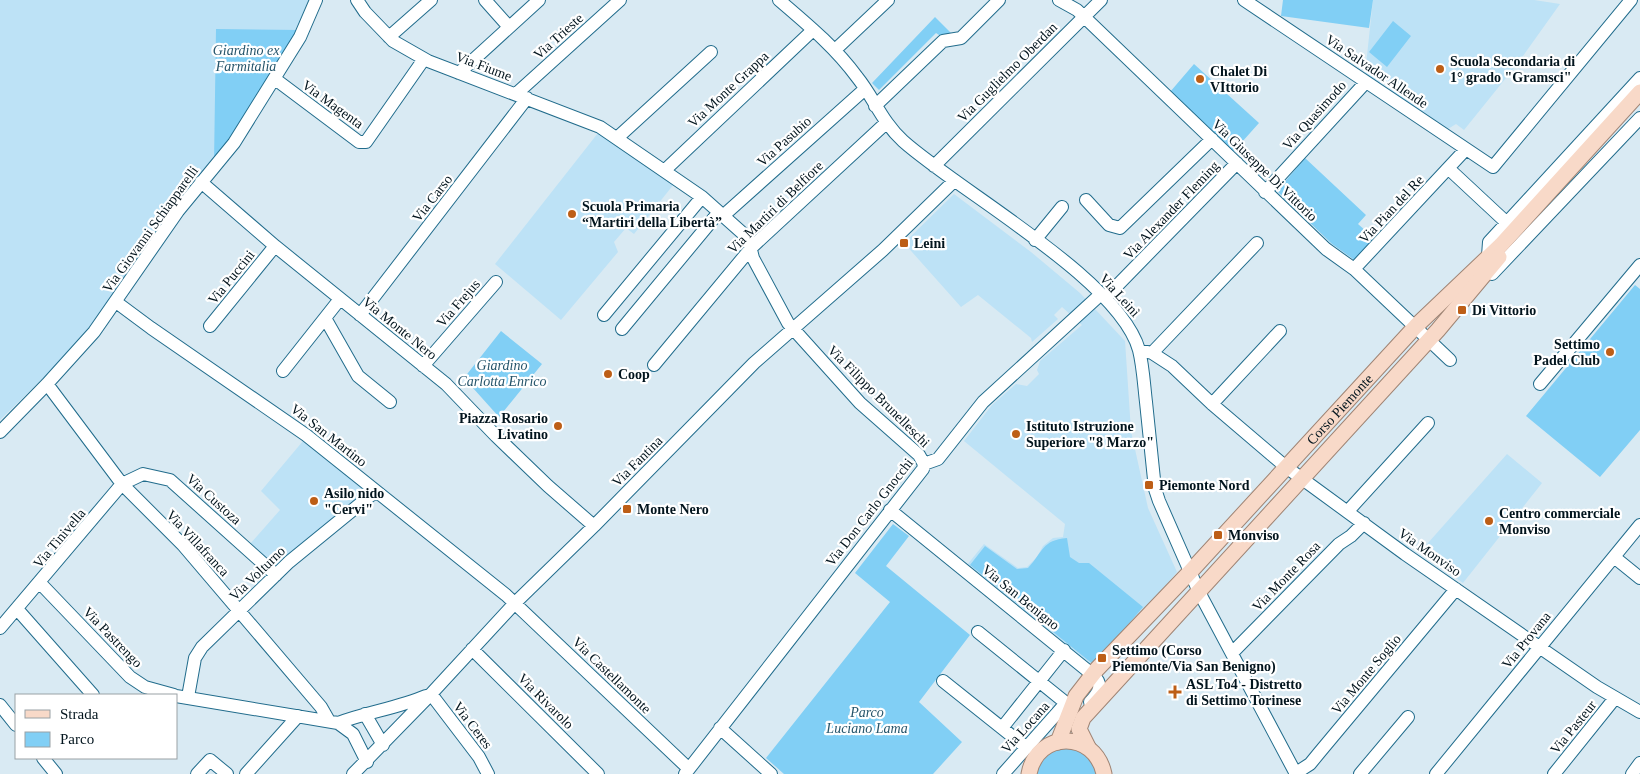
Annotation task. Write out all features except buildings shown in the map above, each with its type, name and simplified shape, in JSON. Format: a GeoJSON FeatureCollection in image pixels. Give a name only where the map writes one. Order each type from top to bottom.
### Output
{"type":"FeatureCollection","features":[{"type":"Feature","properties":{"kind":"main road","name":"Corso Piemonte"},"geometry":{"type":"LineString","coordinates":[[1058,742],[1076,696],[1094,674],[1416,326],[1638,104]]}},
{"type":"Feature","properties":{"kind":"main road","name":"Corso Piemonte"},"geometry":{"type":"LineString","coordinates":[[1082,718],[1303,478],[1429,338],[1506,248],[1638,104]]}},
{"type":"Feature","properties":{"kind":"main road"},"geometry":{"type":"LineString","coordinates":[[1082,718],[1079,729],[1088,747],[1101,763],[1105,774]]}},
{"type":"Feature","properties":{"kind":"main road"},"geometry":{"type":"LineString","coordinates":[[1028,773],[1039,753],[1058,742],[1078,742],[1088,747]]}},
{"type":"Feature","properties":{"kind":"street","name":"Via Giovanni Schiapparelli"},"geometry":{"type":"LineString","coordinates":[[0,432],[94,332],[178,211],[234,143],[307,24],[316,0]]}},
{"type":"Feature","properties":{"kind":"street","name":"Via Fiume"},"geometry":{"type":"LineString","coordinates":[[357,0],[365,12],[389,37],[424,59],[600,127],[702,197],[748,238],[758,267],[784,318],[792,328]]}},
{"type":"Feature","properties":{"kind":"street"},"geometry":{"type":"LineString","coordinates":[[389,37],[431,0]]}},
{"type":"Feature","properties":{"kind":"street"},"geometry":{"type":"LineString","coordinates":[[485,0],[509,27]]}},
{"type":"Feature","properties":{"kind":"street"},"geometry":{"type":"LineString","coordinates":[[459,73],[539,0]]}},
{"type":"Feature","properties":{"kind":"street","name":"Via Trieste"},"geometry":{"type":"LineString","coordinates":[[522,96],[620,0]]}},
{"type":"Feature","properties":{"kind":"street","name":"Via Leinì"},"geometry":{"type":"LineString","coordinates":[[779,0],[835,50],[865,88],[886,124],[934,166],[1035,240],[1103,296],[1127,324],[1139,350],[1155,489],[1164,514],[1199,592],[1296,774]]}},
{"type":"Feature","properties":{"kind":"street"},"geometry":{"type":"LineString","coordinates":[[835,50],[888,0]]}},
{"type":"Feature","properties":{"kind":"street"},"geometry":{"type":"LineString","coordinates":[[875,106],[943,41],[961,38],[999,0]]}},
{"type":"Feature","properties":{"kind":"street","name":"Via Giuseppe Di Vittorio"},"geometry":{"type":"LineString","coordinates":[[1059,0],[1077,10],[1265,192],[1326,249],[1354,269],[1429,338],[1450,360]]}},
{"type":"Feature","properties":{"kind":"street","name":"Via Guglielmo Oberdan"},"geometry":{"type":"LineString","coordinates":[[934,166],[1102,0]]}},
{"type":"Feature","properties":{"kind":"street","name":"Via Salvador Allende"},"geometry":{"type":"LineString","coordinates":[[1244,0],[1493,167],[1631,0]]}},
{"type":"Feature","properties":{"kind":"street","name":"Via Monte Grappa"},"geometry":{"type":"LineString","coordinates":[[664,171],[813,30]]}},
{"type":"Feature","properties":{"kind":"street"},"geometry":{"type":"LineString","coordinates":[[617,138],[711,52]]}},
{"type":"Feature","properties":{"kind":"street","name":"Via Magenta"},"geometry":{"type":"LineString","coordinates":[[275,79],[359,142],[366,142],[424,59]]}},
{"type":"Feature","properties":{"kind":"street"},"geometry":{"type":"LineString","coordinates":[[1488,256],[1489,242],[1640,78]]}},
{"type":"Feature","properties":{"kind":"street","name":"Via Quasimodo"},"geometry":{"type":"LineString","coordinates":[[1265,192],[1366,82]]}},
{"type":"Feature","properties":{"kind":"street","name":"Via Pasubio"},"geometry":{"type":"LineString","coordinates":[[622,328],[721,214],[865,88]]}},
{"type":"Feature","properties":{"kind":"street","name":"Via Carso"},"geometry":{"type":"LineString","coordinates":[[360,315],[522,96]]}},
{"type":"Feature","properties":{"kind":"street","name":"Via Martiri di Belfiore"},"geometry":{"type":"LineString","coordinates":[[654,365],[752,247],[886,124]]}},
{"type":"Feature","properties":{"kind":"street"},"geometry":{"type":"LineString","coordinates":[[1086,200],[1109,225],[1120,228],[1212,139]]}},
{"type":"Feature","properties":{"kind":"street","name":"Via Pian del Re"},"geometry":{"type":"LineString","coordinates":[[1354,269],[1466,149]]}},
{"type":"Feature","properties":{"kind":"street","name":"Via Alexander Fleming"},"geometry":{"type":"LineString","coordinates":[[1103,296],[1237,163]]}},
{"type":"Feature","properties":{"kind":"street"},"geometry":{"type":"LineString","coordinates":[[1449,169],[1507,223]]}},
{"type":"Feature","properties":{"kind":"street","name":"Via Fantina"},"geometry":{"type":"LineString","coordinates":[[353,774],[367,762],[515,603],[594,526],[754,363],[883,250],[954,181]]}},
{"type":"Feature","properties":{"kind":"street","name":"Via Monte Nero"},"geometry":{"type":"LineString","coordinates":[[201,182],[275,246],[451,388],[496,436],[548,486],[594,526]]}},
{"type":"Feature","properties":{"kind":"street"},"geometry":{"type":"LineString","coordinates":[[604,315],[702,197]]}},
{"type":"Feature","properties":{"kind":"street"},"geometry":{"type":"LineString","coordinates":[[1035,240],[1062,207]]}},
{"type":"Feature","properties":{"kind":"street"},"geometry":{"type":"LineString","coordinates":[[1143,375],[1157,356],[1257,243]]}},
{"type":"Feature","properties":{"kind":"street","name":"Via Puccini"},"geometry":{"type":"LineString","coordinates":[[210,326],[275,246]]}},
{"type":"Feature","properties":{"kind":"street"},"geometry":{"type":"LineString","coordinates":[[1540,384],[1638,272]]}},
{"type":"Feature","properties":{"kind":"street","name":"Via Frejus"},"geometry":{"type":"LineString","coordinates":[[423,366],[496,282]]}},
{"type":"Feature","properties":{"kind":"street","name":"Via Don Carlo Gnocchi"},"geometry":{"type":"LineString","coordinates":[[687,772],[923,469],[924,464],[938,459],[983,402],[1103,296]]}},
{"type":"Feature","properties":{"kind":"street"},"geometry":{"type":"LineString","coordinates":[[283,371],[340,299]]}},
{"type":"Feature","properties":{"kind":"street","name":"Via San Martino"},"geometry":{"type":"LineString","coordinates":[[116,302],[286,420],[515,603]]}},
{"type":"Feature","properties":{"kind":"street"},"geometry":{"type":"LineString","coordinates":[[325,318],[358,376],[390,402]]}},
{"type":"Feature","properties":{"kind":"street","name":"Via Filippo Brunelleschi"},"geometry":{"type":"LineString","coordinates":[[792,328],[860,403],[919,455],[924,464]]}},
{"type":"Feature","properties":{"kind":"street"},"geometry":{"type":"LineString","coordinates":[[1212,404],[1280,331]]}},
{"type":"Feature","properties":{"kind":"street","name":"Via Monviso"},"geometry":{"type":"LineString","coordinates":[[1139,350],[1157,356],[1286,467],[1456,590],[1615,698],[1640,712]]}},
{"type":"Feature","properties":{"kind":"street","name":"Via Villafranca"},"geometry":{"type":"LineString","coordinates":[[47,384],[122,484],[183,545],[333,722]]}},
{"type":"Feature","properties":{"kind":"street"},"geometry":{"type":"LineString","coordinates":[[1348,511],[1428,423]]}},
{"type":"Feature","properties":{"kind":"street","name":"Via Custoza"},"geometry":{"type":"LineString","coordinates":[[122,484],[143,474],[170,480],[276,575]]}},
{"type":"Feature","properties":{"kind":"street","name":"Via Tinivella"},"geometry":{"type":"LineString","coordinates":[[0,628],[122,484]]}},
{"type":"Feature","properties":{"kind":"street","name":"Via Volturno"},"geometry":{"type":"LineString","coordinates":[[180,696],[197,653],[276,575],[376,491]]}},
{"type":"Feature","properties":{"kind":"street","name":"Via San Benigno"},"geometry":{"type":"LineString","coordinates":[[890,510],[1094,674]]}},
{"type":"Feature","properties":{"kind":"street","name":"Via Monte Rosa"},"geometry":{"type":"LineString","coordinates":[[1232,653],[1339,544],[1351,536],[1364,523]]}},
{"type":"Feature","properties":{"kind":"street","name":"Via Provana"},"geometry":{"type":"LineString","coordinates":[[1436,774],[1640,525]]}},
{"type":"Feature","properties":{"kind":"street"},"geometry":{"type":"LineString","coordinates":[[1614,557],[1640,578]]}},
{"type":"Feature","properties":{"kind":"street","name":"Via Pastrengo"},"geometry":{"type":"LineString","coordinates":[[40,583],[130,677],[145,687],[172,694]]}},
{"type":"Feature","properties":{"kind":"street","name":"Via Monte Soglio"},"geometry":{"type":"LineString","coordinates":[[1296,774],[1310,764],[1456,590]]}},
{"type":"Feature","properties":{"kind":"street","name":"Via Castellamonte"},"geometry":{"type":"LineString","coordinates":[[515,603],[687,772]]}},
{"type":"Feature","properties":{"kind":"street"},"geometry":{"type":"LineString","coordinates":[[17,609],[92,694]]}},
{"type":"Feature","properties":{"kind":"street","name":"Via Locana"},"geometry":{"type":"LineString","coordinates":[[978,632],[1066,703],[1003,774]]}},
{"type":"Feature","properties":{"kind":"street","name":"Via Rivarolo"},"geometry":{"type":"LineString","coordinates":[[472,649],[598,774]]}},
{"type":"Feature","properties":{"kind":"street","name":"Via Locana"},"geometry":{"type":"LineString","coordinates":[[1002,728],[1064,650]]}},
{"type":"Feature","properties":{"kind":"street"},"geometry":{"type":"LineString","coordinates":[[1082,718],[1084,708],[1100,688],[1100,684],[1094,674]]}},
{"type":"Feature","properties":{"kind":"street"},"geometry":{"type":"LineString","coordinates":[[943,681],[1027,748]]}},
{"type":"Feature","properties":{"kind":"street","name":"Via Pastrengo"},"geometry":{"type":"LineString","coordinates":[[180,696],[333,722],[399,707],[431,694]]}},
{"type":"Feature","properties":{"kind":"street","name":"Via Ceres"},"geometry":{"type":"LineString","coordinates":[[431,694],[479,757],[488,774]]}},
{"type":"Feature","properties":{"kind":"street","name":"Via Pasteur"},"geometry":{"type":"LineString","coordinates":[[1554,774],[1615,698]]}},
{"type":"Feature","properties":{"kind":"street"},"geometry":{"type":"LineString","coordinates":[[0,705],[15,724]]}},
{"type":"Feature","properties":{"kind":"street"},"geometry":{"type":"LineString","coordinates":[[365,714],[383,745]]}},
{"type":"Feature","properties":{"kind":"street"},"geometry":{"type":"LineString","coordinates":[[246,774],[298,716]]}},
{"type":"Feature","properties":{"kind":"street"},"geometry":{"type":"LineString","coordinates":[[1360,774],[1408,717]]}},
{"type":"Feature","properties":{"kind":"street"},"geometry":{"type":"LineString","coordinates":[[333,722],[353,734],[367,762]]}},
{"type":"Feature","properties":{"kind":"street"},"geometry":{"type":"LineString","coordinates":[[720,728],[770,774]]}},
{"type":"Feature","properties":{"kind":"street"},"geometry":{"type":"LineString","coordinates":[[44,759],[56,774]]}},
{"type":"Feature","properties":{"kind":"street"},"geometry":{"type":"LineString","coordinates":[[197,774],[210,760],[226,774]]}},
{"type":"Feature","properties":{"kind":"street"},"geometry":{"type":"LineString","coordinates":[[1632,774],[1640,763]]}},
{"type":"Feature","properties":{"kind":"shaded area"},"geometry":{"type":"Polygon","coordinates":[[[0,0],[313,0],[299,30],[214,162],[87,335],[0,420],[0,0]]]}},
{"type":"Feature","properties":{"kind":"shaded area","name":"Scuola Secondaria di 1° grado \"Gramsci\""},"geometry":{"type":"Polygon","coordinates":[[[1373,0],[1534,0],[1560,4],[1518,63],[1464,130],[1456,124],[1448,129],[1390,91],[1392,85],[1384,80],[1379,83],[1365,74],[1373,0]]]}},
{"type":"Feature","properties":{"kind":"shaded area","name":"Scuola Primaria “Martiri della Libertà”"},"geometry":{"type":"Polygon","coordinates":[[[598,133],[674,184],[634,234],[626,228],[614,242],[618,252],[561,320],[495,264],[598,133]]]}},
{"type":"Feature","properties":{"kind":"shaded area"},"geometry":{"type":"Polygon","coordinates":[[[954,194],[1031,252],[1080,293],[1125,341],[1131,431],[1148,508],[1177,572],[1095,670],[967,565],[984,544],[1018,568],[1027,567],[1037,557],[1043,546],[1053,538],[1063,537],[1065,524],[964,441],[992,405],[1016,384],[1027,386],[1039,374],[1037,370],[1040,361],[1082,325],[1062,307],[1054,315],[1058,319],[1032,342],[1031,338],[978,295],[961,307],[904,243],[954,194]]]}},
{"type":"Feature","properties":{"kind":"shaded area","name":"Asilo nido \"Cervi\""},"geometry":{"type":"Polygon","coordinates":[[[303,441],[367,492],[275,567],[250,544],[280,510],[261,491],[303,441]]]}},
{"type":"Feature","properties":{"kind":"shaded area"},"geometry":{"type":"Polygon","coordinates":[[[1507,454],[1542,483],[1463,583],[1420,552],[1507,454]]]}},
{"type":"Feature","properties":{"kind":"green space"},"geometry":{"type":"Polygon","coordinates":[[[1283,0],[1373,0],[1369,28],[1281,16],[1283,0]]]}},
{"type":"Feature","properties":{"kind":"green space"},"geometry":{"type":"Polygon","coordinates":[[[935,17],[955,37],[942,37],[936,33],[879,90],[872,83],[935,17]]]}},
{"type":"Feature","properties":{"kind":"green space"},"geometry":{"type":"Polygon","coordinates":[[[1393,21],[1411,36],[1387,67],[1369,52],[1393,21]]]}},
{"type":"Feature","properties":{"kind":"green space","name":"Giardino ex Farmitalia"},"geometry":{"type":"Polygon","coordinates":[[[216,29],[299,30],[214,162],[216,29]]]}},
{"type":"Feature","properties":{"kind":"green space"},"geometry":{"type":"Polygon","coordinates":[[[1194,64],[1259,123],[1233,152],[1170,92],[1194,64]]]}},
{"type":"Feature","properties":{"kind":"green space"},"geometry":{"type":"Polygon","coordinates":[[[1305,158],[1366,215],[1358,224],[1375,239],[1356,259],[1353,259],[1332,244],[1277,191],[1305,158]]]}},
{"type":"Feature","properties":{"kind":"green space","name":"Settimo Padel Club"},"geometry":{"type":"Polygon","coordinates":[[[1635,285],[1640,289],[1640,430],[1600,477],[1526,416],[1635,285]]]}},
{"type":"Feature","properties":{"kind":"green space","name":"Giardino Carlotta Enrico"},"geometry":{"type":"Polygon","coordinates":[[[501,331],[542,364],[499,417],[464,378],[501,331]]]}},
{"type":"Feature","properties":{"kind":"green space","name":"Parco Luciano Lama"},"geometry":{"type":"Polygon","coordinates":[[[893,524],[909,536],[886,566],[970,635],[919,702],[962,742],[933,774],[784,774],[766,758],[890,602],[855,573],[893,524]]]}},
{"type":"Feature","properties":{"kind":"green space"},"geometry":{"type":"Polygon","coordinates":[[[1067,538],[1070,557],[1079,563],[1089,563],[1143,607],[1094,665],[970,565],[985,546],[1017,569],[1028,568],[1048,544],[1052,541],[1067,538]]]}},
{"type":"Feature","properties":{"kind":"green space"},"geometry":{"type":"Polygon","coordinates":[[[1069,748],[1087,757],[1097,774],[1037,774],[1041,763],[1048,755],[1057,750],[1069,748]]]}},
{"type":"Feature","properties":{"kind":"place","name":"Scuola Secondaria di 1° grado \"Gramsci\""},"geometry":{"type":"Point","coordinates":[1440,69]}},
{"type":"Feature","properties":{"kind":"place","name":"Chalet Di VIttorio"},"geometry":{"type":"Point","coordinates":[1200,79]}},
{"type":"Feature","properties":{"kind":"place","name":"Scuola Primaria “Martiri della Libertà”"},"geometry":{"type":"Point","coordinates":[572,214]}},
{"type":"Feature","properties":{"kind":"place","name":"Leini"},"geometry":{"type":"Point","coordinates":[904,243]}},
{"type":"Feature","properties":{"kind":"place","name":"Di Vittorio"},"geometry":{"type":"Point","coordinates":[1462,310]}},
{"type":"Feature","properties":{"kind":"place","name":"Settimo Padel Club"},"geometry":{"type":"Point","coordinates":[1610,352]}},
{"type":"Feature","properties":{"kind":"place","name":"Coop"},"geometry":{"type":"Point","coordinates":[608,374]}},
{"type":"Feature","properties":{"kind":"place","name":"Piazza Rosario Livatino"},"geometry":{"type":"Point","coordinates":[558,426]}},
{"type":"Feature","properties":{"kind":"place","name":"Istituto Istruzione Superiore \"8 Marzo\""},"geometry":{"type":"Point","coordinates":[1016,434]}},
{"type":"Feature","properties":{"kind":"place","name":"Piemonte Nord"},"geometry":{"type":"Point","coordinates":[1149,485]}},
{"type":"Feature","properties":{"kind":"place","name":"Asilo nido \"Cervi\""},"geometry":{"type":"Point","coordinates":[314,501]}},
{"type":"Feature","properties":{"kind":"place","name":"Monte Nero"},"geometry":{"type":"Point","coordinates":[627,509]}},
{"type":"Feature","properties":{"kind":"place","name":"Centro commerciale Monviso"},"geometry":{"type":"Point","coordinates":[1489,521]}},
{"type":"Feature","properties":{"kind":"place","name":"Monviso"},"geometry":{"type":"Point","coordinates":[1218,535]}},
{"type":"Feature","properties":{"kind":"place","name":"Settimo (Corso Piemonte/Via San Benigno)"},"geometry":{"type":"Point","coordinates":[1102,658]}},
{"type":"Feature","properties":{"kind":"place","name":"ASL To4 - Distretto di Settimo Torinese"},"geometry":{"type":"Point","coordinates":[1175,692]}}]}
